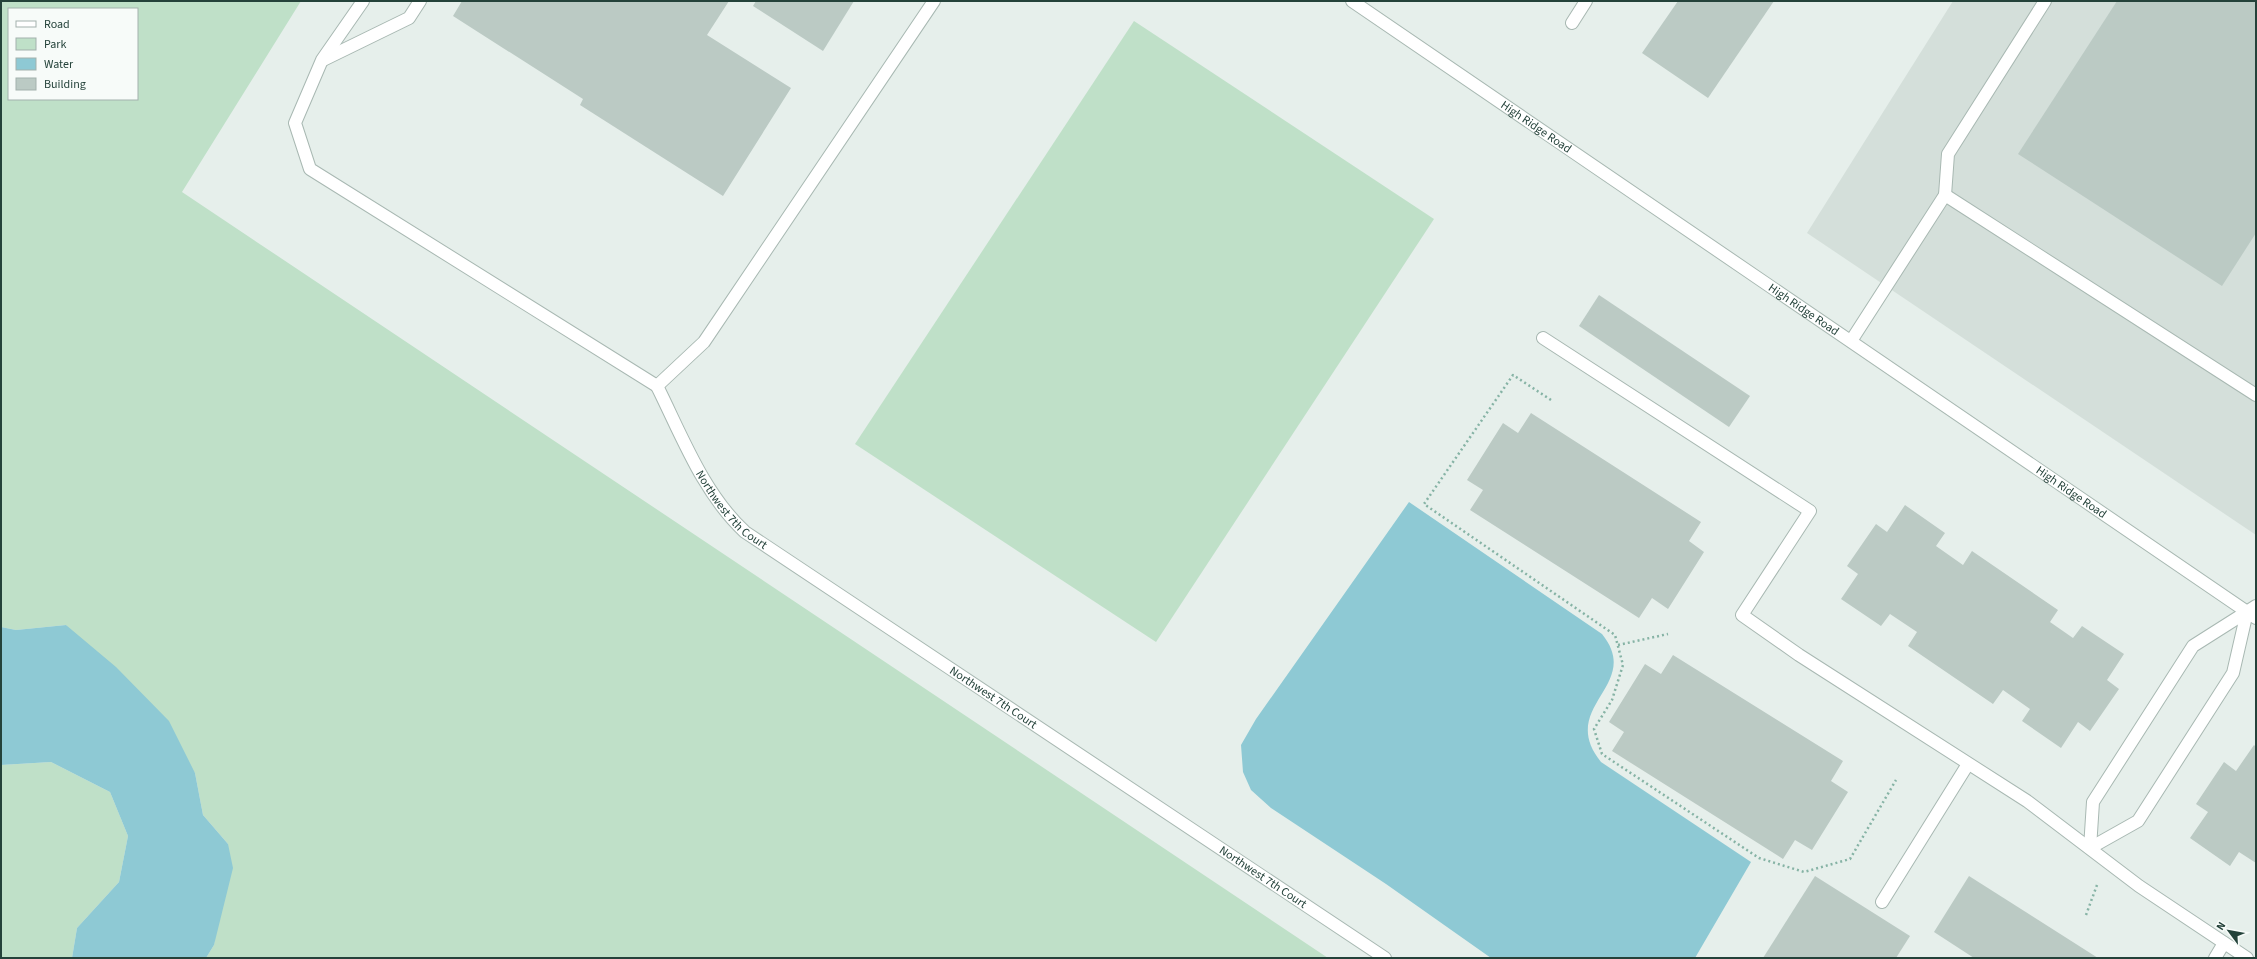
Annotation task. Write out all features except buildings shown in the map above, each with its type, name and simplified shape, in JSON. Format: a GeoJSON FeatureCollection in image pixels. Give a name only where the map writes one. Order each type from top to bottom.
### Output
{"type":"FeatureCollection","features":[{"type":"Feature","properties":{"kind":"street"},"geometry":{"type":"LineString","coordinates":[[363,1],[322,60],[295,123],[310,170],[657,386],[704,342],[934,1]]}},
{"type":"Feature","properties":{"kind":"street"},"geometry":{"type":"LineString","coordinates":[[322,60],[409,18],[420,1]]}},
{"type":"Feature","properties":{"kind":"street","name":"High Ridge Road"},"geometry":{"type":"LineString","coordinates":[[1352,1],[1851,341],[2253,612]]}},
{"type":"Feature","properties":{"kind":"street"},"geometry":{"type":"LineString","coordinates":[[1572,23],[1586,1]]}},
{"type":"Feature","properties":{"kind":"street"},"geometry":{"type":"LineString","coordinates":[[1851,341],[1945,195],[1948,154],[2045,1]]}},
{"type":"Feature","properties":{"kind":"street"},"geometry":{"type":"LineString","coordinates":[[1945,195],[2256,395]]}},
{"type":"Feature","properties":{"kind":"street"},"geometry":{"type":"LineString","coordinates":[[1543,338],[1810,511],[1742,615],[1799,655],[2027,801],[2139,886],[2247,958]]}},
{"type":"Feature","properties":{"kind":"street","name":"Northwest 7th Court"},"geometry":{"type":"LineString","coordinates":[[657,386],[708,488],[728,516],[745,532],[1385,958]]}},
{"type":"Feature","properties":{"kind":"street"},"geometry":{"type":"LineString","coordinates":[[2090,848],[2138,822],[2233,673],[2253,612]]}},
{"type":"Feature","properties":{"kind":"street"},"geometry":{"type":"LineString","coordinates":[[2090,848],[2093,802],[2193,646],[2253,612]]}},
{"type":"Feature","properties":{"kind":"street"},"geometry":{"type":"LineString","coordinates":[[1882,902],[1968,764]]}},
{"type":"Feature","properties":{"kind":"street"},"geometry":{"type":"LineString","coordinates":[[2215,958],[2224,944]]}},
{"type":"Feature","properties":{"kind":"path"},"geometry":{"type":"LineString","coordinates":[[1551,400],[1513,375],[1424,504],[1615,635],[1623,666],[1612,700],[1594,729],[1602,754],[1758,858],[1804,872],[1850,859],[1896,780]]}},
{"type":"Feature","properties":{"kind":"path"},"geometry":{"type":"LineString","coordinates":[[1618,645],[1668,634]]}},
{"type":"Feature","properties":{"kind":"path"},"geometry":{"type":"LineString","coordinates":[[2086,915],[2094,891]]}},
{"type":"Feature","properties":{"kind":"shaded area"},"geometry":{"type":"Polygon","coordinates":[[[1953,1],[2256,1],[2256,535],[1807,233],[1953,1]]]}},
{"type":"Feature","properties":{"kind":"green space"},"geometry":{"type":"Polygon","coordinates":[[[1,1],[301,1],[182,192],[1328,958],[206,958],[214,945],[228,844],[203,815],[195,773],[66,625],[16,630],[1,627],[1,1]]]}},
{"type":"Feature","properties":{"kind":"green space"},"geometry":{"type":"Polygon","coordinates":[[[1134,21],[1434,219],[1156,642],[855,444],[1134,21]]]}},
{"type":"Feature","properties":{"kind":"green space"},"geometry":{"type":"Polygon","coordinates":[[[51,762],[110,792],[128,836],[119,882],[77,928],[72,958],[1,958],[1,765],[51,762]]]}},
{"type":"Feature","properties":{"kind":"water"},"geometry":{"type":"Polygon","coordinates":[[[1409,502],[1602,634],[1612,652],[1613,668],[1608,683],[1593,711],[1588,726],[1590,743],[1601,762],[1751,862],[1695,958],[1491,958],[1386,884],[1271,808],[1251,790],[1243,772],[1241,745],[1256,719],[1409,502]]]}},
{"type":"Feature","properties":{"kind":"water"},"geometry":{"type":"Polygon","coordinates":[[[66,625],[116,667],[169,721],[195,773],[203,815],[228,844],[233,868],[214,945],[206,958],[72,958],[77,928],[119,882],[128,836],[110,792],[51,762],[1,765],[1,627],[16,630],[66,625]]]}}]}
